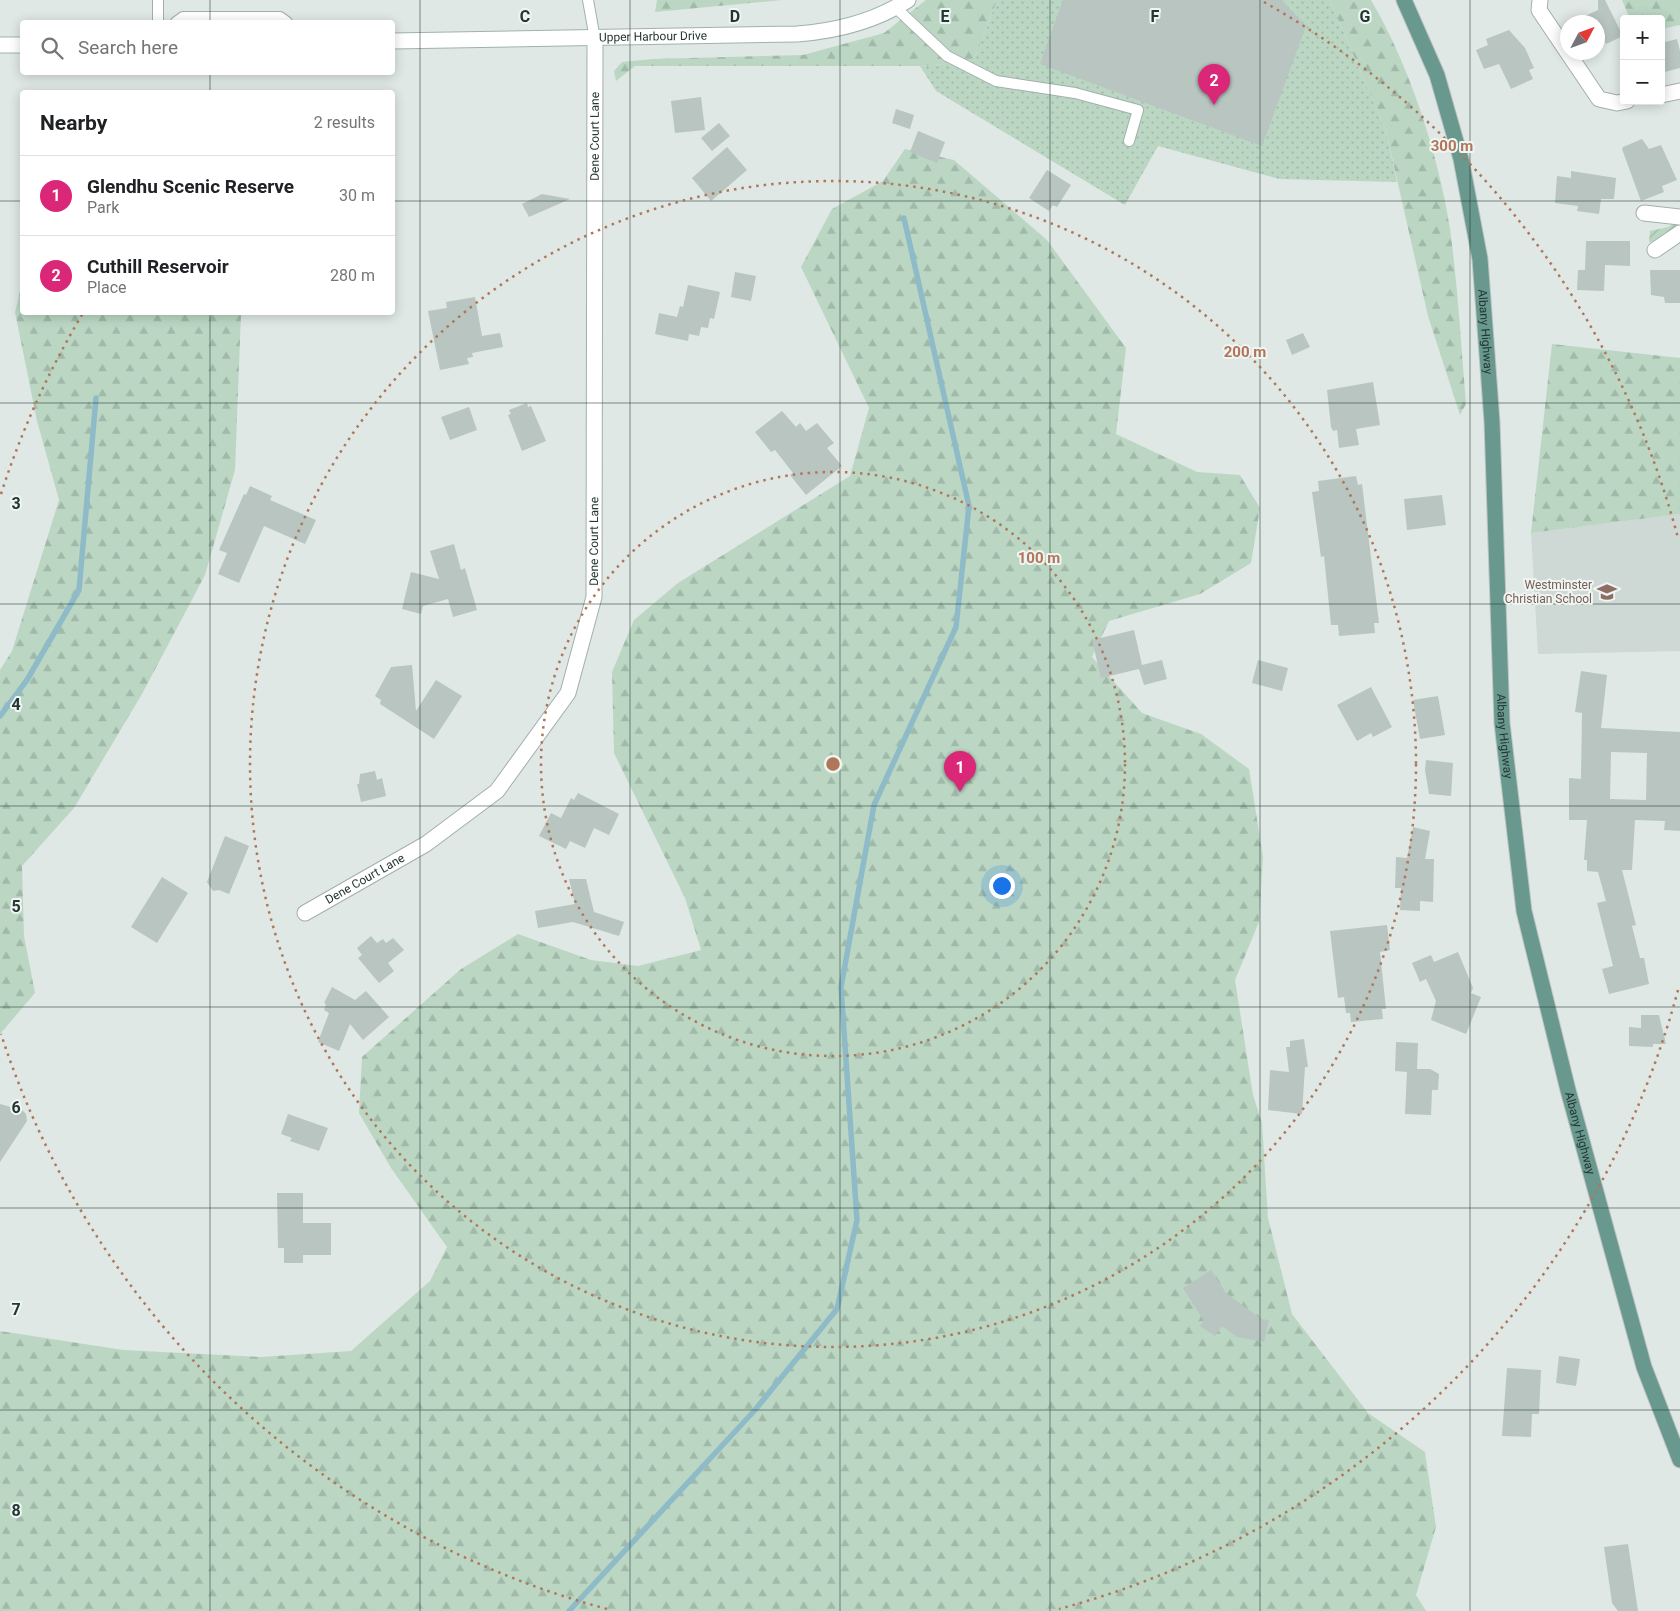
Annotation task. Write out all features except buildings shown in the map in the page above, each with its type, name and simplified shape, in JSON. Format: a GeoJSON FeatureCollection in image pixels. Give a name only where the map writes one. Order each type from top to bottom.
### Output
{"type":"FeatureCollection","features":[{"type":"Feature","properties":{"kind":"main road","name":"Albany Highway"},"geometry":{"type":"LineString","coordinates":[[1404,0],[1437,75],[1458,149],[1480,259],[1493,432],[1502,723],[1524,911],[1568,1090],[1644,1367],[1680,1460]]}},
{"type":"Feature","properties":{"kind":"street"},"geometry":{"type":"LineString","coordinates":[[1540,0],[1539,10],[1599,99],[1620,103]]}},
{"type":"Feature","properties":{"kind":"street","name":"Upper Harbour Drive"},"geometry":{"type":"LineString","coordinates":[[395,41],[594,39],[826,32],[864,22],[902,4]]}},
{"type":"Feature","properties":{"kind":"street","name":"Dene Court Lane"},"geometry":{"type":"LineString","coordinates":[[305,913],[426,844],[497,791],[568,693],[594,597],[594,39]]}},
{"type":"Feature","properties":{"kind":"street"},"geometry":{"type":"LineString","coordinates":[[0,45],[20,45]]}},
{"type":"Feature","properties":{"kind":"street"},"geometry":{"type":"LineString","coordinates":[[1665,93],[1680,91]]}},
{"type":"Feature","properties":{"kind":"street"},"geometry":{"type":"LineString","coordinates":[[1644,213],[1680,217]]}},
{"type":"Feature","properties":{"kind":"street"},"geometry":{"type":"LineString","coordinates":[[1655,250],[1680,233]]}},
{"type":"Feature","properties":{"kind":"lane"},"geometry":{"type":"LineString","coordinates":[[158,0],[158,20]]}},
{"type":"Feature","properties":{"kind":"lane"},"geometry":{"type":"LineString","coordinates":[[588,0],[594,39]]}},
{"type":"Feature","properties":{"kind":"lane"},"geometry":{"type":"LineString","coordinates":[[902,4],[947,56],[996,82],[1075,93],[1138,110],[1129,140]]}},
{"type":"Feature","properties":{"kind":"lane"},"geometry":{"type":"LineString","coordinates":[[179,20],[183,17],[269,16],[280,17],[284,20]]}},
{"type":"Feature","properties":{"kind":"shaded area","name":"Westminster Christian School"},"geometry":{"type":"Polygon","coordinates":[[[1680,514],[1680,651],[1538,654],[1531,533],[1680,514]]]}},
{"type":"Feature","properties":{"kind":"green space"},"geometry":{"type":"Polygon","coordinates":[[[657,0],[782,0],[655,12],[657,0]]]}},
{"type":"Feature","properties":{"kind":"green space"},"geometry":{"type":"Polygon","coordinates":[[[926,0],[997,0],[973,62],[920,66],[635,66],[616,81],[614,71],[622,62],[653,59],[803,55],[884,33],[926,0]]]}},
{"type":"Feature","properties":{"kind":"green space"},"geometry":{"type":"Polygon","coordinates":[[[997,0],[1330,0],[1386,131],[1397,182],[1279,179],[1158,146],[1125,205],[936,91],[920,66],[973,62],[997,0]]]}},
{"type":"Feature","properties":{"kind":"green space"},"geometry":{"type":"Polygon","coordinates":[[[1330,0],[1371,0],[1398,53],[1421,111],[1438,171],[1450,229],[1466,404],[1460,415],[1428,316],[1386,131],[1330,0]]]}},
{"type":"Feature","properties":{"kind":"green space"},"geometry":{"type":"Polygon","coordinates":[[[1622,0],[1680,0],[1680,25],[1665,28],[1665,15],[1628,15],[1622,0]]]}},
{"type":"Feature","properties":{"kind":"green space"},"geometry":{"type":"Polygon","coordinates":[[[905,149],[954,160],[1047,240],[1126,348],[1116,434],[1197,472],[1240,475],[1260,508],[1251,563],[1200,594],[1109,621],[1092,657],[1142,713],[1201,734],[1249,769],[1263,857],[1259,922],[1235,980],[1253,1095],[1262,1123],[1268,1218],[1292,1314],[1368,1413],[1425,1452],[1436,1527],[1416,1595],[1426,1611],[0,1611],[0,1331],[123,1350],[261,1357],[351,1351],[430,1281],[447,1247],[391,1168],[359,1113],[362,1057],[461,969],[518,934],[591,960],[638,966],[701,950],[685,898],[614,753],[612,672],[634,620],[678,583],[850,476],[869,408],[801,267],[832,209],[883,181],[905,149]]]}},
{"type":"Feature","properties":{"kind":"green space"},"geometry":{"type":"Polygon","coordinates":[[[1675,223],[1680,223],[1680,229],[1658,242],[1649,242],[1650,231],[1668,227],[1675,223]]]}},
{"type":"Feature","properties":{"kind":"green space"},"geometry":{"type":"Polygon","coordinates":[[[20,292],[20,315],[241,315],[235,470],[205,575],[142,694],[74,808],[22,866],[24,936],[35,993],[0,1034],[0,670],[12,651],[59,500],[37,421],[15,312],[20,292]]]}},
{"type":"Feature","properties":{"kind":"green space"},"geometry":{"type":"Polygon","coordinates":[[[1552,344],[1680,358],[1680,514],[1531,533],[1552,344]]]}},
{"type":"Feature","properties":{"kind":"waterway"},"geometry":{"type":"LineString","coordinates":[[569,1611],[755,1410],[837,1309],[857,1220],[841,987],[874,805],[956,627],[969,506],[904,218]]}},
{"type":"Feature","properties":{"kind":"waterway"},"geometry":{"type":"LineString","coordinates":[[0,716],[27,680],[79,590],[96,398]]}},
{"type":"Feature","properties":{"kind":"place","name":"Cuthill Reservoir"},"geometry":{"type":"Point","coordinates":[1214,105]}},
{"type":"Feature","properties":{"kind":"place","name":"Westminster Christian School"},"geometry":{"type":"Point","coordinates":[1607,592]}},
{"type":"Feature","properties":{"kind":"place","name":"Glendhu Scenic Reserve"},"geometry":{"type":"Point","coordinates":[960,792]}}]}
